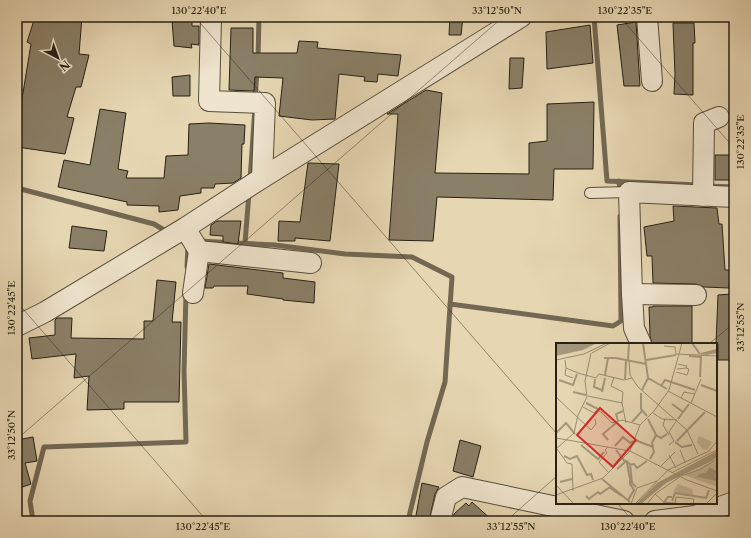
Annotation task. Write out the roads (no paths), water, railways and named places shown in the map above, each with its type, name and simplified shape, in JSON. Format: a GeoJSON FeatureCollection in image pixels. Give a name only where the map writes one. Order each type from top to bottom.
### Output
{"type":"FeatureCollection","features":[{"type":"Feature","properties":{"kind":"street"},"geometry":{"type":"LineString","coordinates":[[211,17],[209,101],[264,103],[262,178]]}},
{"type":"Feature","properties":{"kind":"street"},"geometry":{"type":"LineString","coordinates":[[17,326],[186,239],[262,178],[521,17]]}},
{"type":"Feature","properties":{"kind":"street"},"geometry":{"type":"LineString","coordinates":[[647,17],[652,81]]}},
{"type":"Feature","properties":{"kind":"street"},"geometry":{"type":"LineString","coordinates":[[704,188],[704,123],[719,116]]}},
{"type":"Feature","properties":{"kind":"street"},"geometry":{"type":"LineString","coordinates":[[641,343],[634,328],[629,192],[704,188],[734,197]]}},
{"type":"Feature","properties":{"kind":"street"},"geometry":{"type":"LineString","coordinates":[[186,239],[311,263]]}},
{"type":"Feature","properties":{"kind":"street"},"geometry":{"type":"LineString","coordinates":[[186,239],[193,292]]}},
{"type":"Feature","properties":{"kind":"street"},"geometry":{"type":"LineString","coordinates":[[632,294],[696,295]]}},
{"type":"Feature","properties":{"kind":"street"},"geometry":{"type":"LineString","coordinates":[[440,521],[446,497],[462,487],[624,521]]}},
{"type":"Feature","properties":{"kind":"street"},"geometry":{"type":"LineString","coordinates":[[655,521],[695,516],[734,502]]}},
{"type":"Feature","properties":{"kind":"lane"},"geometry":{"type":"LineString","coordinates":[[590,193],[629,192]]}},
{"type":"Feature","properties":{"kind":"waterway"},"geometry":{"type":"LineString","coordinates":[[258,59],[259,17]]}},
{"type":"Feature","properties":{"kind":"waterway"},"geometry":{"type":"LineString","coordinates":[[594,17],[607,181],[699,185]]}},
{"type":"Feature","properties":{"kind":"waterway"},"geometry":{"type":"LineString","coordinates":[[255,99],[257,71]]}},
{"type":"Feature","properties":{"kind":"waterway"},"geometry":{"type":"LineString","coordinates":[[250,181],[255,107]]}},
{"type":"Feature","properties":{"kind":"waterway"},"geometry":{"type":"LineString","coordinates":[[619,181],[620,192]]}},
{"type":"Feature","properties":{"kind":"waterway"},"geometry":{"type":"LineString","coordinates":[[707,186],[734,187]]}},
{"type":"Feature","properties":{"kind":"waterway"},"geometry":{"type":"LineString","coordinates":[[17,188],[154,224],[169,233]]}},
{"type":"Feature","properties":{"kind":"waterway"},"geometry":{"type":"LineString","coordinates":[[245,243],[249,193]]}},
{"type":"Feature","properties":{"kind":"waterway"},"geometry":{"type":"LineString","coordinates":[[450,304],[613,326],[621,321],[620,216]]}},
{"type":"Feature","properties":{"kind":"waterway"},"geometry":{"type":"LineString","coordinates":[[199,241],[275,245],[345,254],[412,257],[452,277],[445,382],[427,442],[408,521]]}},
{"type":"Feature","properties":{"kind":"waterway"},"geometry":{"type":"LineString","coordinates":[[187,267],[188,245]]}},
{"type":"Feature","properties":{"kind":"waterway"},"geometry":{"type":"LineString","coordinates":[[33,521],[30,501],[44,447],[186,442],[184,371],[186,293]]}},
{"type":"Feature","properties":{"kind":"waterway"},"geometry":{"type":"LineString","coordinates":[[717,517],[734,515]]}}]}
